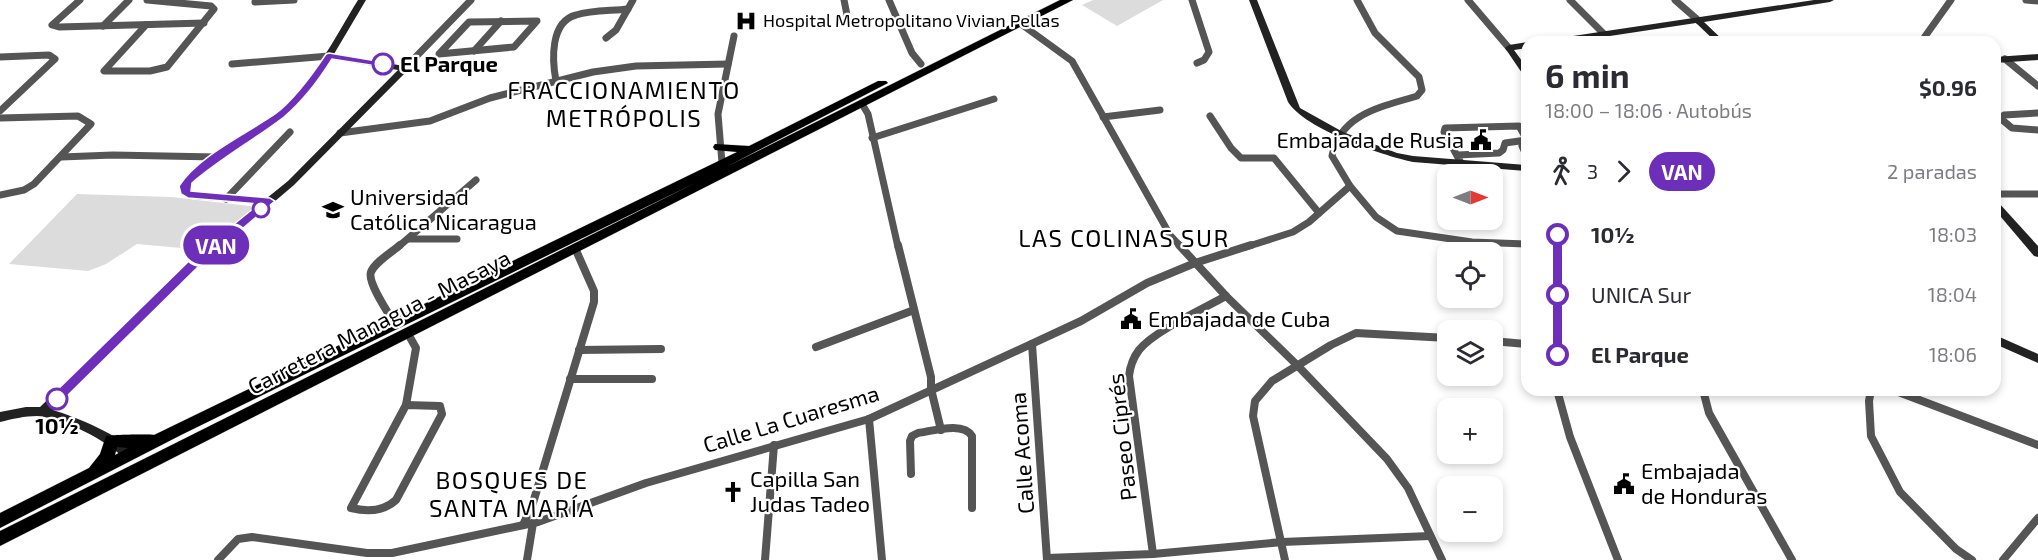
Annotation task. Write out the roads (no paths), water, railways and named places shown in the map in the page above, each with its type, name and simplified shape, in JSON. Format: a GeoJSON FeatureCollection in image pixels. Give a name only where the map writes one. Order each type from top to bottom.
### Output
{"type":"FeatureCollection","features":[{"type":"Feature","properties":{"kind":"highway","name":"Carretera Managua - Masaya"},"geometry":{"type":"LineString","coordinates":[[0,521],[176,432],[401,328],[581,241],[722,163],[1050,0]]}},
{"type":"Feature","properties":{"kind":"highway","name":"Carretera Managua - Masaya"},"geometry":{"type":"LineString","coordinates":[[607,226],[691,190],[1068,0]]}},
{"type":"Feature","properties":{"kind":"highway"},"geometry":{"type":"LineString","coordinates":[[719,147],[738,150],[757,146]]}},
{"type":"Feature","properties":{"kind":"highway"},"geometry":{"type":"LineString","coordinates":[[691,190],[720,170],[722,163],[732,164],[774,148]]}},
{"type":"Feature","properties":{"kind":"highway","name":"Carretera Managua - Masaya"},"geometry":{"type":"LineString","coordinates":[[0,537],[196,438],[401,328]]}},
{"type":"Feature","properties":{"kind":"highway"},"geometry":{"type":"LineString","coordinates":[[91,476],[107,457],[111,440],[136,443],[176,432]]}},
{"type":"Feature","properties":{"kind":"highway"},"geometry":{"type":"LineString","coordinates":[[0,537],[92,488],[112,474],[129,455],[161,450],[196,438]]}},
{"type":"Feature","properties":{"kind":"street"},"geometry":{"type":"LineString","coordinates":[[80,0],[52,25],[58,27],[204,23]]}},
{"type":"Feature","properties":{"kind":"street"},"geometry":{"type":"LineString","coordinates":[[103,26],[129,0]]}},
{"type":"Feature","properties":{"kind":"street"},"geometry":{"type":"LineString","coordinates":[[146,25],[105,68],[104,72],[150,71],[164,69],[171,65],[214,9],[211,6],[147,0]]}},
{"type":"Feature","properties":{"kind":"street"},"geometry":{"type":"LineString","coordinates":[[255,2],[294,0]]}},
{"type":"Feature","properties":{"kind":"street"},"geometry":{"type":"LineString","coordinates":[[270,201],[195,196],[184,192],[184,186],[216,157],[281,114],[315,78],[362,0]]}},
{"type":"Feature","properties":{"kind":"street"},"geometry":{"type":"LineString","coordinates":[[43,412],[198,260],[306,169],[471,0]]}},
{"type":"Feature","properties":{"kind":"street"},"geometry":{"type":"LineString","coordinates":[[606,38],[616,30],[633,0]]}},
{"type":"Feature","properties":{"kind":"street"},"geometry":{"type":"LineString","coordinates":[[844,0],[848,20]]}},
{"type":"Feature","properties":{"kind":"street"},"geometry":{"type":"LineString","coordinates":[[889,0],[912,53],[921,64]]}},
{"type":"Feature","properties":{"kind":"street"},"geometry":{"type":"LineString","coordinates":[[1192,0],[1209,52],[1204,60],[1197,63]]}},
{"type":"Feature","properties":{"kind":"street"},"geometry":{"type":"LineString","coordinates":[[1254,0],[1292,102],[1307,117],[1340,134],[1395,155],[1459,159],[1487,164]]}},
{"type":"Feature","properties":{"kind":"street"},"geometry":{"type":"LineString","coordinates":[[1357,0],[1375,33],[1419,77],[1422,90],[1417,96],[1357,118],[1340,134],[1335,141],[1332,156],[1350,186],[1376,217],[1397,231],[1472,242],[1521,244]]}},
{"type":"Feature","properties":{"kind":"street"},"geometry":{"type":"LineString","coordinates":[[1468,0],[1521,65]]}},
{"type":"Feature","properties":{"kind":"street"},"geometry":{"type":"LineString","coordinates":[[1570,0],[1605,35]]}},
{"type":"Feature","properties":{"kind":"street"},"geometry":{"type":"LineString","coordinates":[[1675,0],[1715,36]]}},
{"type":"Feature","properties":{"kind":"street"},"geometry":{"type":"LineString","coordinates":[[1598,36],[1830,0]]}},
{"type":"Feature","properties":{"kind":"street"},"geometry":{"type":"LineString","coordinates":[[1926,36],[1951,0]]}},
{"type":"Feature","properties":{"kind":"street"},"geometry":{"type":"LineString","coordinates":[[2026,0],[2038,2]]}},
{"type":"Feature","properties":{"kind":"street"},"geometry":{"type":"LineString","coordinates":[[555,81],[554,44],[568,18],[575,15],[628,9]]}},
{"type":"Feature","properties":{"kind":"street"},"geometry":{"type":"LineString","coordinates":[[474,51],[501,21]]}},
{"type":"Feature","properties":{"kind":"street"},"geometry":{"type":"LineString","coordinates":[[501,21],[537,21],[515,46],[439,54],[469,22],[501,21]]}},
{"type":"Feature","properties":{"kind":"street"},"geometry":{"type":"LineString","coordinates":[[1021,24],[1072,61],[1170,235],[1226,296],[1297,365],[1387,459],[1408,488],[1442,560]]}},
{"type":"Feature","properties":{"kind":"street"},"geometry":{"type":"LineString","coordinates":[[722,163],[717,120],[734,36]]}},
{"type":"Feature","properties":{"kind":"street"},"geometry":{"type":"LineString","coordinates":[[434,40],[450,41]]}},
{"type":"Feature","properties":{"kind":"street"},"geometry":{"type":"LineString","coordinates":[[1509,48],[1521,46]]}},
{"type":"Feature","properties":{"kind":"street"},"geometry":{"type":"LineString","coordinates":[[0,57],[49,55],[55,59],[0,111]]}},
{"type":"Feature","properties":{"kind":"street"},"geometry":{"type":"LineString","coordinates":[[232,64],[329,56],[404,69]]}},
{"type":"Feature","properties":{"kind":"street"},"geometry":{"type":"LineString","coordinates":[[2001,60],[2038,57]]}},
{"type":"Feature","properties":{"kind":"street"},"geometry":{"type":"LineString","coordinates":[[2001,61],[2038,86]]}},
{"type":"Feature","properties":{"kind":"street"},"geometry":{"type":"LineString","coordinates":[[340,133],[389,128],[411,121],[421,122],[490,98],[593,72],[636,66],[728,64]]}},
{"type":"Feature","properties":{"kind":"street"},"geometry":{"type":"LineString","coordinates":[[872,138],[994,99]]}},
{"type":"Feature","properties":{"kind":"street"},"geometry":{"type":"LineString","coordinates":[[862,104],[867,114],[931,377],[931,389],[941,430]]}},
{"type":"Feature","properties":{"kind":"street"},"geometry":{"type":"LineString","coordinates":[[1103,117],[1160,110]]}},
{"type":"Feature","properties":{"kind":"street"},"geometry":{"type":"LineString","coordinates":[[2001,117],[2004,115],[2038,113]]}},
{"type":"Feature","properties":{"kind":"street"},"geometry":{"type":"LineString","coordinates":[[0,118],[78,116],[91,124],[29,188],[0,195]]}},
{"type":"Feature","properties":{"kind":"street"},"geometry":{"type":"LineString","coordinates":[[1210,116],[1237,157],[1274,158],[1319,213]]}},
{"type":"Feature","properties":{"kind":"street"},"geometry":{"type":"LineString","coordinates":[[2001,119],[2005,125],[2014,129],[2038,130]]}},
{"type":"Feature","properties":{"kind":"street"},"geometry":{"type":"LineString","coordinates":[[1459,159],[1453,152],[1444,132],[1445,128],[1519,126],[1521,130]]}},
{"type":"Feature","properties":{"kind":"street"},"geometry":{"type":"LineString","coordinates":[[226,199],[290,132]]}},
{"type":"Feature","properties":{"kind":"street"},"geometry":{"type":"LineString","coordinates":[[1459,159],[1501,152],[1505,143],[1521,141]]}},
{"type":"Feature","properties":{"kind":"street"},"geometry":{"type":"LineString","coordinates":[[1495,153],[1498,164]]}},
{"type":"Feature","properties":{"kind":"street"},"geometry":{"type":"LineString","coordinates":[[61,157],[113,154],[216,157]]}},
{"type":"Feature","properties":{"kind":"street"},"geometry":{"type":"LineString","coordinates":[[1503,166],[1521,168]]}},
{"type":"Feature","properties":{"kind":"street"},"geometry":{"type":"LineString","coordinates":[[406,405],[440,406],[442,414],[391,506],[384,510],[351,508],[406,405],[416,348],[372,283],[370,275],[372,269],[476,180]]}},
{"type":"Feature","properties":{"kind":"street","name":"Calle La Cuaresma"},"geometry":{"type":"LineString","coordinates":[[218,560],[238,539],[252,537],[367,553],[392,553],[528,524],[646,483],[869,419],[1081,321],[1122,296],[1195,263],[1293,232],[1350,186]]}},
{"type":"Feature","properties":{"kind":"street"},"geometry":{"type":"LineString","coordinates":[[2001,194],[2038,194]]}},
{"type":"Feature","properties":{"kind":"street"},"geometry":{"type":"LineString","coordinates":[[2001,211],[2038,253]]}},
{"type":"Feature","properties":{"kind":"street"},"geometry":{"type":"LineString","coordinates":[[408,239],[457,239]]}},
{"type":"Feature","properties":{"kind":"street"},"geometry":{"type":"LineString","coordinates":[[527,560],[528,524],[532,506],[594,303],[594,291],[581,241]]}},
{"type":"Feature","properties":{"kind":"street","name":"Paseo Ciprés"},"geometry":{"type":"LineString","coordinates":[[1153,554],[1129,376],[1131,364],[1138,350],[1148,341],[1226,296]]}},
{"type":"Feature","properties":{"kind":"street"},"geometry":{"type":"LineString","coordinates":[[816,347],[914,310]]}},
{"type":"Feature","properties":{"kind":"street"},"geometry":{"type":"LineString","coordinates":[[1285,560],[1253,416],[1255,401],[1262,390],[1297,365],[1356,333],[1437,337]]}},
{"type":"Feature","properties":{"kind":"street"},"geometry":{"type":"LineString","coordinates":[[2001,342],[2038,359]]}},
{"type":"Feature","properties":{"kind":"street"},"geometry":{"type":"LineString","coordinates":[[1503,343],[1521,344]]}},
{"type":"Feature","properties":{"kind":"street","name":"Calle Acoma"},"geometry":{"type":"LineString","coordinates":[[1032,344],[1047,559]]}},
{"type":"Feature","properties":{"kind":"street"},"geometry":{"type":"LineString","coordinates":[[579,350],[661,349]]}},
{"type":"Feature","properties":{"kind":"street"},"geometry":{"type":"LineString","coordinates":[[570,379],[652,379]]}},
{"type":"Feature","properties":{"kind":"street"},"geometry":{"type":"LineString","coordinates":[[1559,396],[1570,437],[1618,560]]}},
{"type":"Feature","properties":{"kind":"street"},"geometry":{"type":"LineString","coordinates":[[1705,396],[1709,413],[1792,560]]}},
{"type":"Feature","properties":{"kind":"street"},"geometry":{"type":"LineString","coordinates":[[1870,396],[1871,436],[1900,492],[1956,549],[1972,560]]}},
{"type":"Feature","properties":{"kind":"street"},"geometry":{"type":"LineString","coordinates":[[1909,396],[2038,445]]}},
{"type":"Feature","properties":{"kind":"street"},"geometry":{"type":"LineString","coordinates":[[0,417],[43,412],[111,440],[129,455]]}},
{"type":"Feature","properties":{"kind":"street"},"geometry":{"type":"LineString","coordinates":[[869,419],[882,560]]}},
{"type":"Feature","properties":{"kind":"street"},"geometry":{"type":"LineString","coordinates":[[911,474],[910,441],[912,436],[962,428],[969,431],[972,436],[972,508]]}},
{"type":"Feature","properties":{"kind":"street"},"geometry":{"type":"LineString","coordinates":[[765,560],[774,445]]}},
{"type":"Feature","properties":{"kind":"street"},"geometry":{"type":"LineString","coordinates":[[2003,560],[2038,518]]}},
{"type":"Feature","properties":{"kind":"street"},"geometry":{"type":"LineString","coordinates":[[1047,559],[1153,554],[1282,542],[1430,536]]}},
{"type":"Feature","properties":{"kind":"place","name":"Hospital Metropolitano Vivian Pellas"},"geometry":{"type":"Point","coordinates":[746,21]}},
{"type":"Feature","properties":{"kind":"place","name":"El Parque"},"geometry":{"type":"Point","coordinates":[383,64]}},
{"type":"Feature","properties":{"kind":"place","name":"Embajada de Rusia"},"geometry":{"type":"Point","coordinates":[1481,140]}},
{"type":"Feature","properties":{"kind":"place","name":"Universidad Católica Nicaragua"},"geometry":{"type":"Point","coordinates":[333,210]}},
{"type":"Feature","properties":{"kind":"place","name":"Embajada de Cuba"},"geometry":{"type":"Point","coordinates":[1131,319]}},
{"type":"Feature","properties":{"kind":"place","name":"10½"},"geometry":{"type":"Point","coordinates":[57,399]}},
{"type":"Feature","properties":{"kind":"place","name":"Embajada de Honduras"},"geometry":{"type":"Point","coordinates":[1624,484]}},
{"type":"Feature","properties":{"kind":"place","name":"Capilla San Judas Tadeo"},"geometry":{"type":"Point","coordinates":[733,492]}},
{"type":"Feature","properties":{"kind":"district","name":"FRACCIONAMIENTO METRÓPOLIS"},"geometry":{"type":"Point","coordinates":[624,105]}},
{"type":"Feature","properties":{"kind":"district","name":"LAS COLINAS SUR"},"geometry":{"type":"Point","coordinates":[1124,239]}},
{"type":"Feature","properties":{"kind":"district","name":"BOSQUES DE SANTA MARÍA"},"geometry":{"type":"Point","coordinates":[512,495]}}]}
